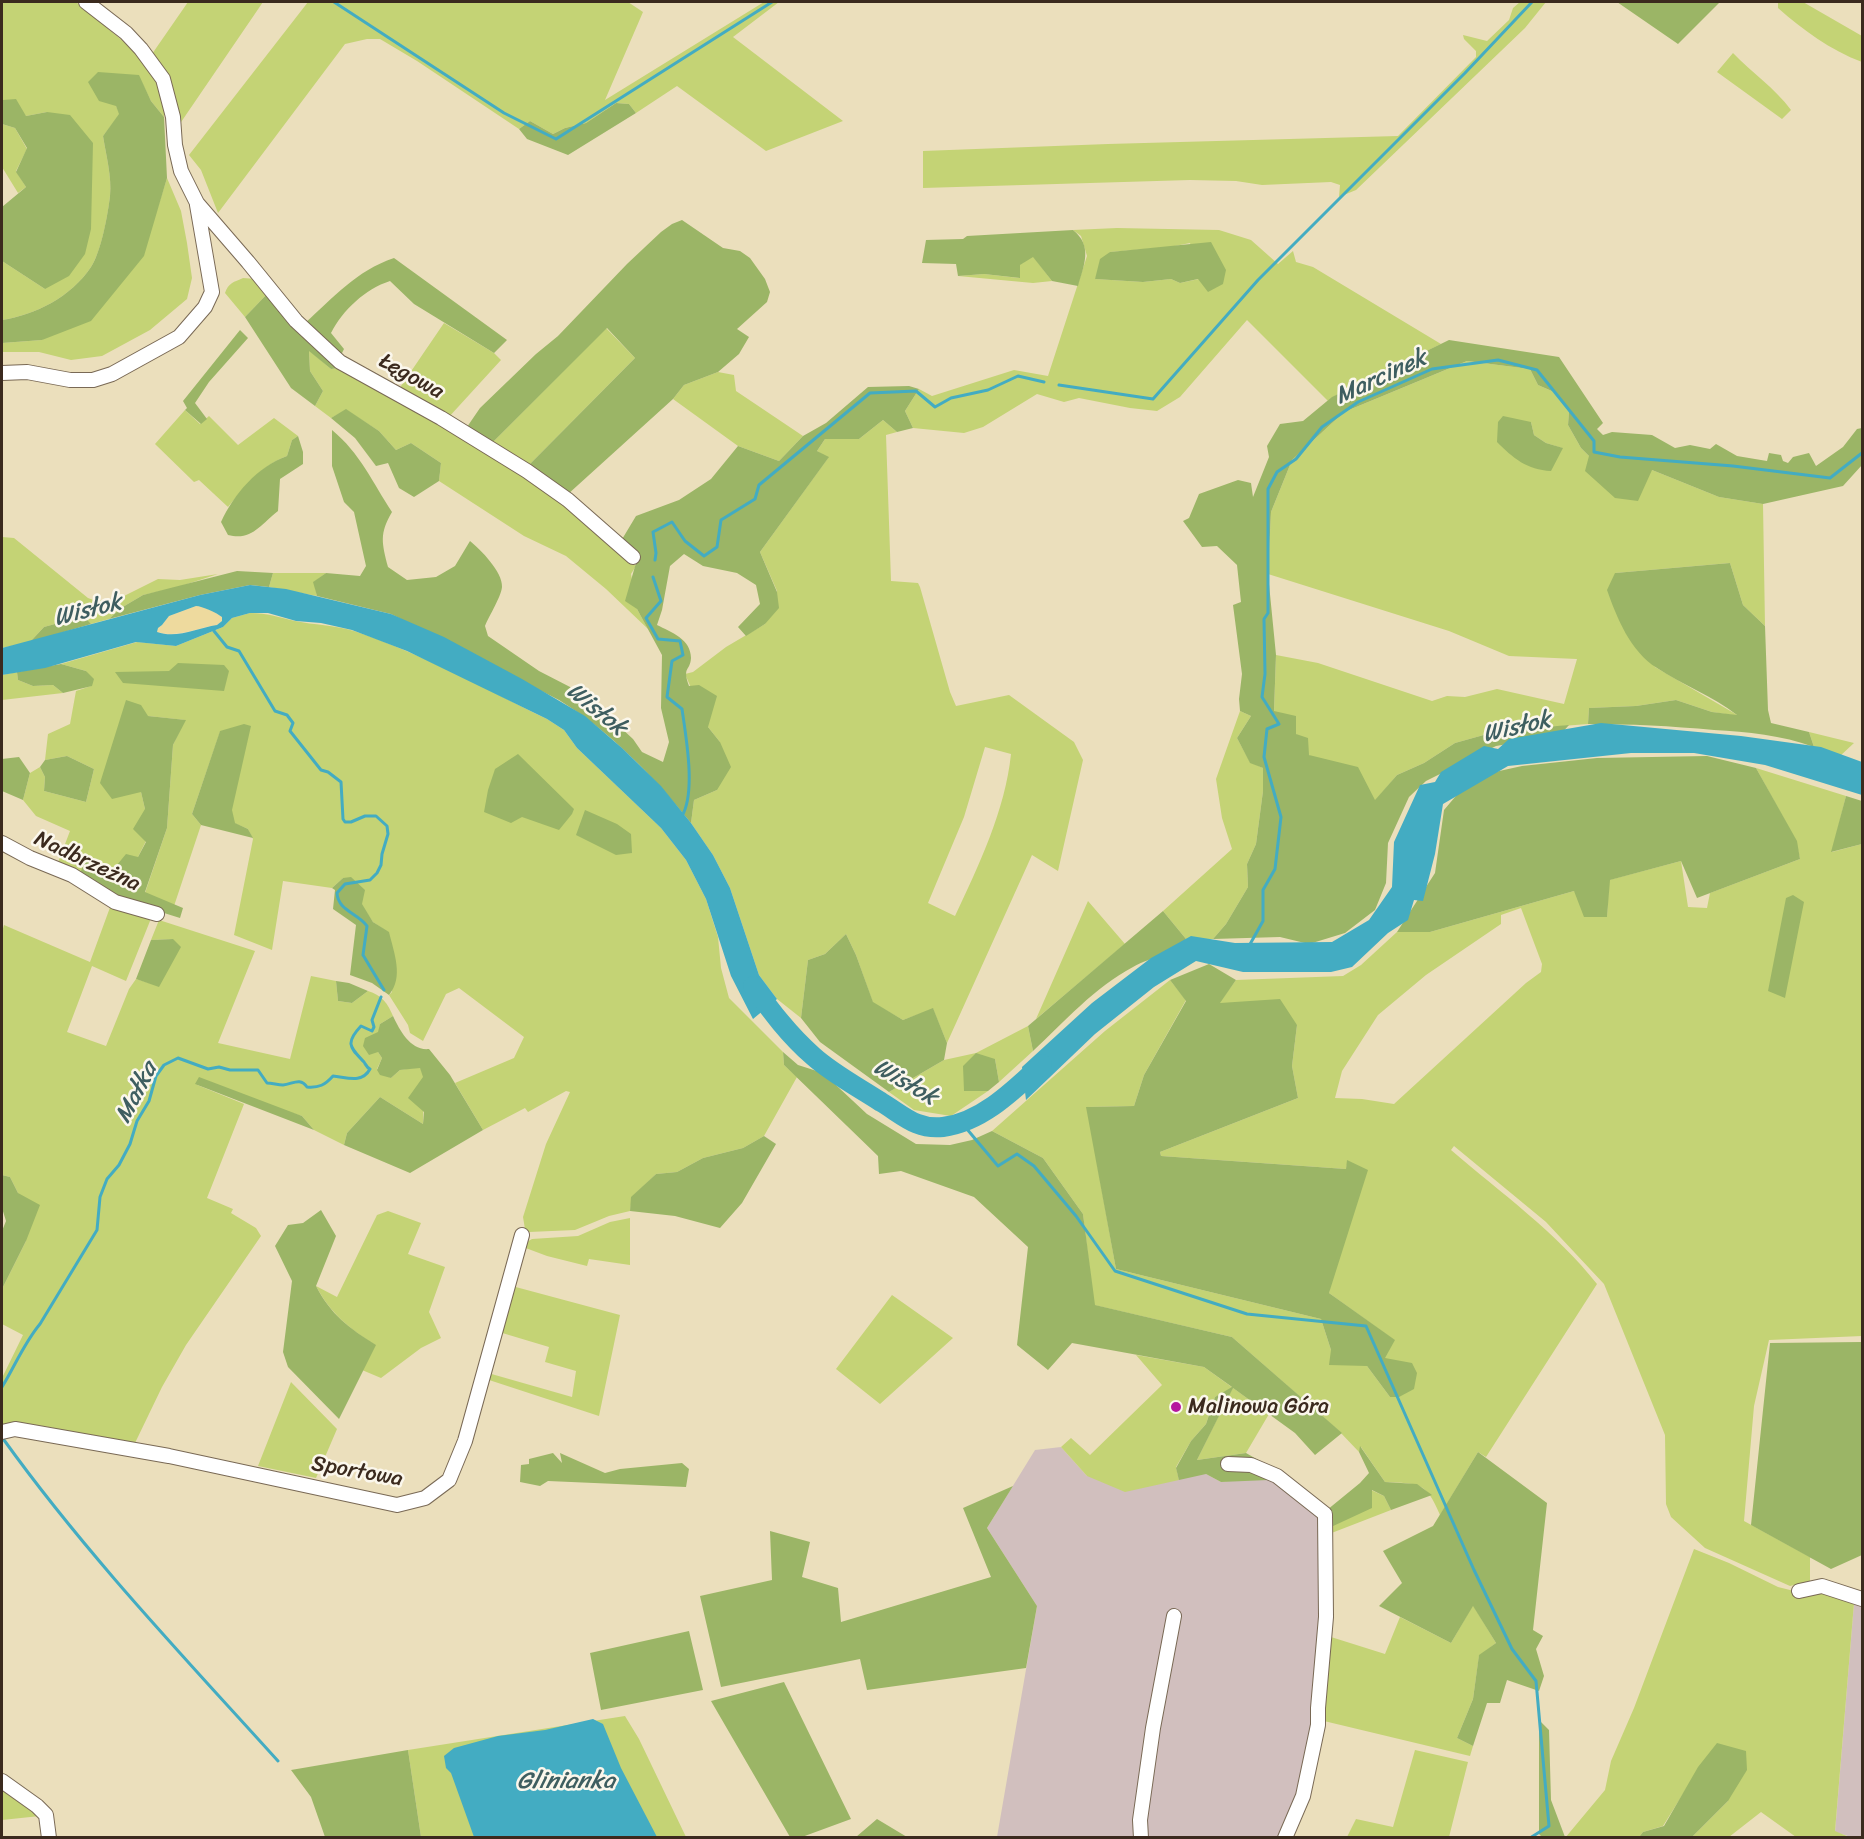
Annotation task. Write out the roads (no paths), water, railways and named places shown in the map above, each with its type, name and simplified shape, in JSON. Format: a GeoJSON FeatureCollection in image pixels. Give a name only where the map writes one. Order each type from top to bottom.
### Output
{"type":"FeatureCollection","features":[{"type":"Feature","properties":{"kind":"street","name":"Łęgowa"},"geometry":{"type":"LineString","coordinates":[[86,2],[126,33],[163,79],[173,117],[175,145],[181,171],[197,203],[296,321],[340,362],[441,418],[527,471],[568,500],[633,557]]}},
{"type":"Feature","properties":{"kind":"street","name":"Łęgowa"},"geometry":{"type":"LineString","coordinates":[[2,373],[27,372],[70,380],[93,380],[112,374],[178,337],[205,307],[212,291],[197,203]]}},
{"type":"Feature","properties":{"kind":"street","name":"Nadbrzeżna"},"geometry":{"type":"LineString","coordinates":[[2,843],[30,858],[72,875],[115,902],[157,914]]}},
{"type":"Feature","properties":{"kind":"street","name":"Sportowa"},"geometry":{"type":"LineString","coordinates":[[2,1432],[15,1429],[169,1456],[397,1505],[425,1498],[449,1480],[465,1440],[522,1235]]}},
{"type":"Feature","properties":{"kind":"street"},"geometry":{"type":"LineString","coordinates":[[1228,1464],[1251,1465],[1277,1476],[1325,1514],[1326,1617],[1318,1725],[1303,1796],[1285,1838]]}},
{"type":"Feature","properties":{"kind":"street"},"geometry":{"type":"LineString","coordinates":[[1799,1591],[1822,1586],[1863,1599]]}},
{"type":"Feature","properties":{"kind":"street"},"geometry":{"type":"LineString","coordinates":[[1141,1838],[1140,1820],[1153,1728],[1174,1616]]}},
{"type":"Feature","properties":{"kind":"street"},"geometry":{"type":"LineString","coordinates":[[2,1781],[38,1806],[46,1815],[49,1838]]}},
{"type":"Feature","properties":{"kind":"water"},"geometry":{"type":"Polygon","coordinates":[[[250,585],[286,589],[391,614],[444,637],[585,716],[661,786],[713,855],[730,888],[759,975],[777,999],[753,1019],[731,976],[706,899],[686,860],[661,828],[577,748],[564,730],[547,719],[407,651],[352,630],[321,623],[296,621],[268,613],[250,613],[232,618],[223,627],[176,646],[136,642],[45,668],[2,675],[2,648],[200,595],[250,585]],[[199,606],[169,616],[157,632],[180,634],[217,625],[222,621],[220,615],[199,606]]]}},
{"type":"Feature","properties":{"kind":"water"},"geometry":{"type":"Polygon","coordinates":[[[1601,723],[1741,736],[1821,747],[1862,762],[1862,795],[1765,765],[1694,753],[1631,753],[1508,766],[1443,804],[1435,854],[1423,901],[1414,900],[1408,920],[1388,933],[1352,967],[1331,972],[1243,972],[1196,961],[1154,987],[1095,1034],[1026,1100],[1022,1067],[1092,1003],[1151,958],[1191,936],[1235,943],[1332,942],[1369,920],[1392,887],[1394,842],[1420,785],[1435,782],[1441,772],[1484,746],[1498,749],[1509,739],[1601,723]]]}},
{"type":"Feature","properties":{"kind":"water","name":"Glinianka"},"geometry":{"type":"Polygon","coordinates":[[[593,1719],[603,1724],[621,1768],[657,1837],[474,1837],[451,1773],[446,1768],[444,1756],[454,1748],[498,1736],[545,1730],[593,1719]]]}},
{"type":"Feature","properties":{"kind":"waterway"},"geometry":{"type":"LineString","coordinates":[[334,2],[504,113],[556,139],[772,2]]}},
{"type":"Feature","properties":{"kind":"waterway"},"geometry":{"type":"LineString","coordinates":[[1059,385],[1153,399],[1258,280],[1465,73],[1532,2]]}},
{"type":"Feature","properties":{"kind":"waterway","name":"Marcinek"},"geometry":{"type":"LineString","coordinates":[[1249,946],[1263,921],[1263,890],[1275,869],[1281,817],[1264,757],[1267,729],[1279,724],[1262,697],[1265,674],[1264,619],[1268,613],[1268,489],[1277,472],[1296,459],[1322,427],[1358,402],[1432,369],[1498,360],[1537,370],[1594,441],[1594,452],[1620,457],[1733,466],[1830,478],[1862,453]]}},
{"type":"Feature","properties":{"kind":"waterway"},"geometry":{"type":"LineString","coordinates":[[655,560],[653,532],[672,522],[685,541],[704,556],[717,547],[721,520],[755,499],[759,485],[870,393],[916,391],[935,407],[951,398],[988,390],[1018,376],[1044,382]]}},
{"type":"Feature","properties":{"kind":"waterway"},"geometry":{"type":"LineString","coordinates":[[653,577],[661,601],[646,618],[658,639],[680,641],[683,655],[672,661],[667,697],[682,709],[686,734],[689,779],[686,806],[682,816]]}},
{"type":"Feature","properties":{"kind":"waterway","name":"Małka"},"geometry":{"type":"LineString","coordinates":[[214,631],[227,647],[239,651],[275,711],[287,715],[293,723],[290,731],[321,770],[328,772],[341,782],[345,822],[365,816],[376,816],[387,826],[388,834],[377,873],[370,880],[345,884],[337,893],[341,904],[367,926],[363,955],[384,990]]}},
{"type":"Feature","properties":{"kind":"waterway","name":"Wisłok"},"geometry":{"type":"LineString","coordinates":[[753,986],[788,1031],[821,1063],[917,1124],[943,1127],[971,1119],[997,1103],[1042,1064]]}},
{"type":"Feature","properties":{"kind":"waterway","name":"Małka"},"geometry":{"type":"LineString","coordinates":[[2,1387],[24,1347],[97,1230],[100,1197],[107,1179],[119,1165],[130,1144],[137,1121],[149,1101],[156,1076],[164,1065],[178,1058],[208,1069],[219,1067],[230,1070],[258,1070],[267,1083],[283,1085],[302,1082],[307,1087],[322,1085],[333,1076],[363,1077],[370,1069],[351,1046],[352,1037],[361,1026],[372,1031],[374,1027],[372,1020],[381,997]]}},
{"type":"Feature","properties":{"kind":"waterway"},"geometry":{"type":"LineString","coordinates":[[961,1122],[998,1166],[1017,1154],[1034,1166],[1076,1216],[1115,1271],[1247,1314],[1366,1326],[1474,1570],[1512,1649],[1536,1681],[1549,1826],[1530,1838]]}},
{"type":"Feature","properties":{"kind":"waterway"},"geometry":{"type":"LineString","coordinates":[[4,1440],[68,1524],[102,1564],[278,1761]]}},
{"type":"Feature","properties":{"kind":"place","name":"Malinowa Góra"},"geometry":{"type":"Point","coordinates":[1176,1407]}}]}
